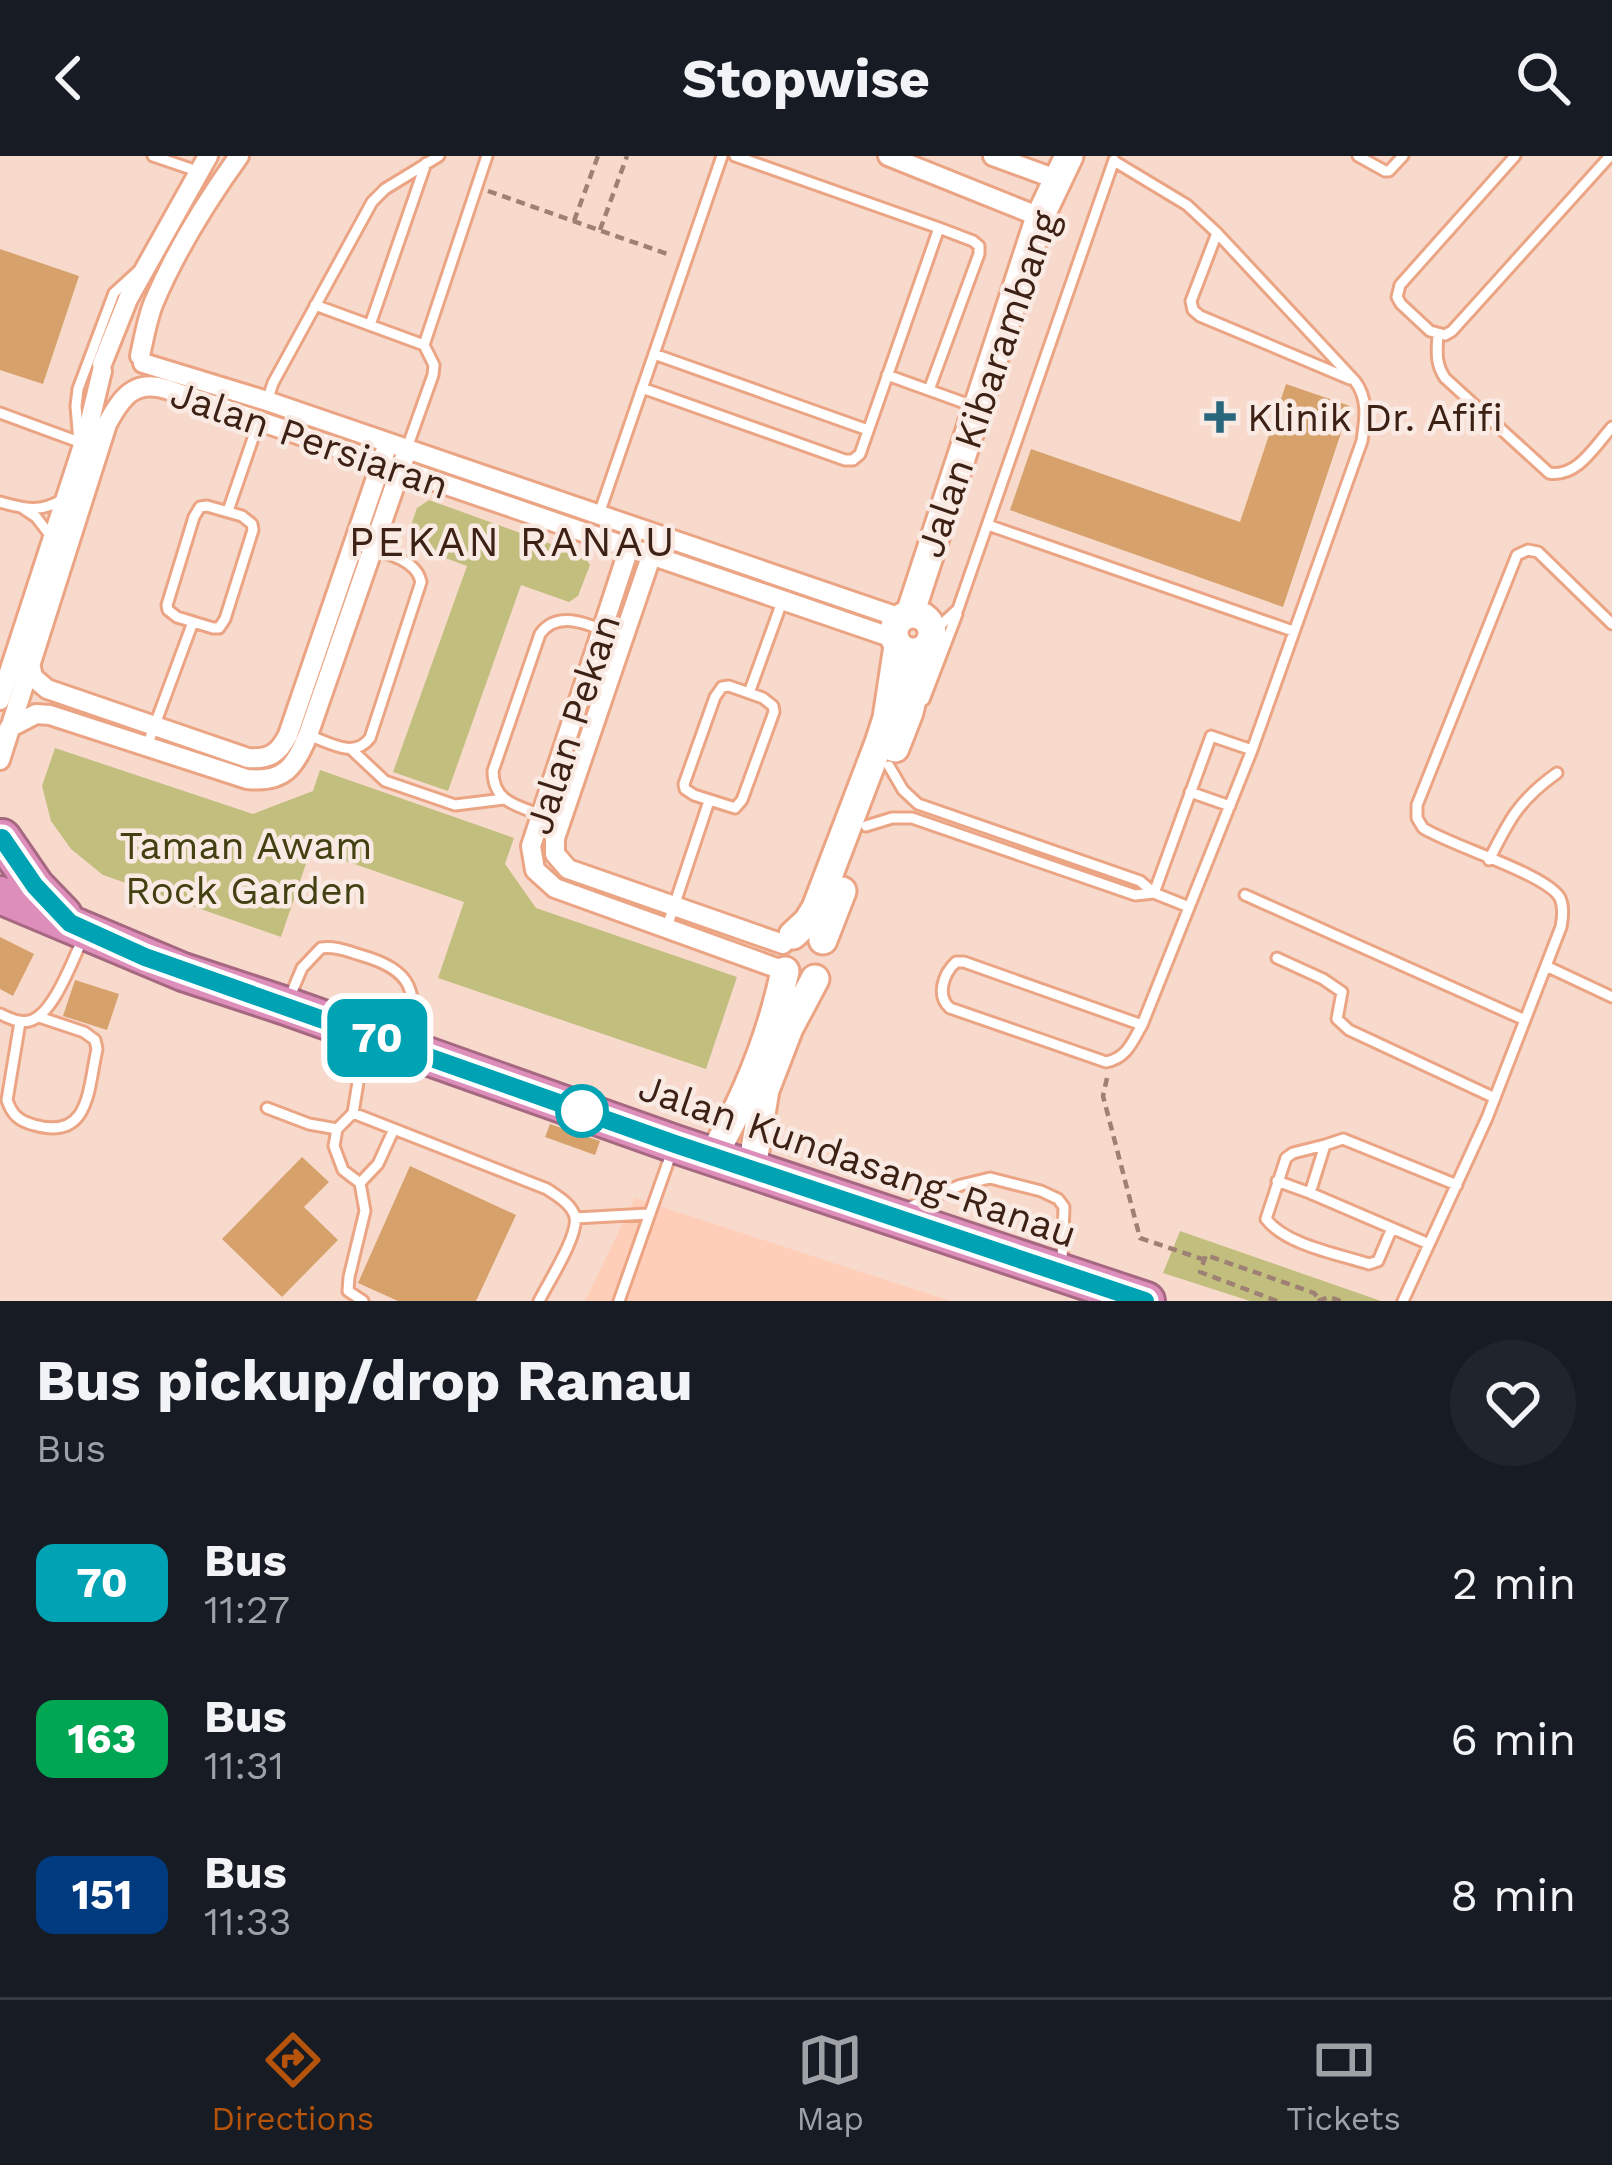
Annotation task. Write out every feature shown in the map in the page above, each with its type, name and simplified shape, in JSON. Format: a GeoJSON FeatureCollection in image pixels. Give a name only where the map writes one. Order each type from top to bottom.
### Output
{"type":"FeatureCollection","features":[{"type":"Feature","properties":{"kind":"highway","name":"Jalan Kundasang-Ranau"},"geometry":{"type":"LineString","coordinates":[[1,842],[35,886],[79,927]]}},
{"type":"Feature","properties":{"kind":"highway","name":"Jalan Kundasang-Ranau"},"geometry":{"type":"LineString","coordinates":[[0,895],[183,972],[892,1215],[1081,1285],[1146,1301]]}},
{"type":"Feature","properties":{"kind":"street"},"geometry":{"type":"LineString","coordinates":[[0,760],[106,424],[119,401],[143,377],[152,306],[204,207],[238,156]]}},
{"type":"Feature","properties":{"kind":"street"},"geometry":{"type":"LineString","coordinates":[[888,156],[929,163],[1040,217]]}},
{"type":"Feature","properties":{"kind":"street"},"geometry":{"type":"LineString","coordinates":[[992,156],[1062,168]]}},
{"type":"Feature","properties":{"kind":"street"},"geometry":{"type":"LineString","coordinates":[[0,700],[115,328],[204,164]]}},
{"type":"Feature","properties":{"kind":"street","name":"Jalan Kibarambang"},"geometry":{"type":"LineString","coordinates":[[713,1155],[734,1119],[774,1019],[787,950],[816,908],[879,743],[977,408],[1040,217],[1062,168]]}},
{"type":"Feature","properties":{"kind":"street"},"geometry":{"type":"LineString","coordinates":[[134,388],[113,388],[103,378],[102,368],[109,353],[122,348],[142,360]]}},
{"type":"Feature","properties":{"kind":"street","name":"Jalan Persiaran"},"geometry":{"type":"LineString","coordinates":[[142,360],[658,534],[910,633]]}},
{"type":"Feature","properties":{"kind":"street","name":"Jalan Persiaran"},"geometry":{"type":"LineString","coordinates":[[134,388],[155,386],[782,600],[910,633]]}},
{"type":"Feature","properties":{"kind":"street"},"geometry":{"type":"LineString","coordinates":[[9,728],[36,714],[50,716],[248,779],[266,781],[280,776],[292,766],[308,736],[372,550],[398,445]]}},
{"type":"Feature","properties":{"kind":"street"},"geometry":{"type":"LineString","coordinates":[[30,663],[33,677],[47,689],[248,758],[269,757],[288,735],[352,544],[391,466]]}},
{"type":"Feature","properties":{"kind":"street","name":"Jalan Pekan"},"geometry":{"type":"LineString","coordinates":[[636,527],[551,819],[555,854],[568,868],[787,950]]}},
{"type":"Feature","properties":{"kind":"street","name":"Jalan Pekan"},"geometry":{"type":"LineString","coordinates":[[658,534],[623,638],[551,819],[531,846],[535,870],[555,888],[666,928],[787,950]]}},
{"type":"Feature","properties":{"kind":"street","name":"Jalan Kibarambang"},"geometry":{"type":"LineString","coordinates":[[823,940],[913,698],[910,633]]}},
{"type":"Feature","properties":{"kind":"street"},"geometry":{"type":"LineString","coordinates":[[752,1168],[765,1090],[789,1028],[828,962],[823,940],[809,933],[787,950],[799,980],[815,979]]}},
{"type":"Feature","properties":{"kind":"lane"},"geometry":{"type":"LineString","coordinates":[[153,156],[204,164]]}},
{"type":"Feature","properties":{"kind":"lane"},"geometry":{"type":"LineString","coordinates":[[267,400],[372,202],[440,156]]}},
{"type":"Feature","properties":{"kind":"lane"},"geometry":{"type":"LineString","coordinates":[[424,345],[488,156]]}},
{"type":"Feature","properties":{"kind":"lane"},"geometry":{"type":"LineString","coordinates":[[599,514],[722,156]]}},
{"type":"Feature","properties":{"kind":"lane"},"geometry":{"type":"LineString","coordinates":[[735,156],[979,246],[929,390]]}},
{"type":"Feature","properties":{"kind":"lane"},"geometry":{"type":"LineString","coordinates":[[1358,156],[1384,171],[1403,156]]}},
{"type":"Feature","properties":{"kind":"lane"},"geometry":{"type":"LineString","coordinates":[[1515,156],[1400,285],[1397,297],[1401,304],[1430,331],[1452,331],[1610,156]]}},
{"type":"Feature","properties":{"kind":"lane"},"geometry":{"type":"LineString","coordinates":[[1142,1025],[964,962],[949,968],[941,993],[950,1008],[1106,1061],[1126,1053],[1142,1025],[1252,750],[1362,441],[1366,406],[1354,381],[1217,233],[1187,206],[1114,159],[958,609],[920,710],[893,754],[903,790],[918,804],[1140,881],[1154,893],[1189,907]]}},
{"type":"Feature","properties":{"kind":"lane"},"geometry":{"type":"LineString","coordinates":[[370,325],[426,163]]}},
{"type":"Feature","properties":{"kind":"lane"},"geometry":{"type":"LineString","coordinates":[[642,388],[854,460],[939,228]]}},
{"type":"Feature","properties":{"kind":"lane"},"geometry":{"type":"LineString","coordinates":[[1217,233],[1191,301],[1193,310],[1354,381]]}},
{"type":"Feature","properties":{"kind":"lane"},"geometry":{"type":"LineString","coordinates":[[0,412],[78,451],[78,389],[114,293],[148,262]]}},
{"type":"Feature","properties":{"kind":"lane"},"geometry":{"type":"LineString","coordinates":[[315,305],[424,345],[434,376],[398,445]]}},
{"type":"Feature","properties":{"kind":"lane"},"geometry":{"type":"LineString","coordinates":[[1438,334],[1438,367],[1445,377],[1549,473],[1570,472],[1612,427]]}},
{"type":"Feature","properties":{"kind":"lane"},"geometry":{"type":"LineString","coordinates":[[654,354],[868,430]]}},
{"type":"Feature","properties":{"kind":"lane"},"geometry":{"type":"LineString","coordinates":[[887,375],[977,408]]}},
{"type":"Feature","properties":{"kind":"lane"},"geometry":{"type":"LineString","coordinates":[[228,511],[259,421]]}},
{"type":"Feature","properties":{"kind":"lane"},"geometry":{"type":"LineString","coordinates":[[0,502],[39,510],[66,497]]}},
{"type":"Feature","properties":{"kind":"lane"},"geometry":{"type":"LineString","coordinates":[[207,506],[248,519],[253,535],[222,625],[214,628],[193,622],[172,614],[168,599],[196,512],[207,506]]}},
{"type":"Feature","properties":{"kind":"lane"},"geometry":{"type":"LineString","coordinates":[[23,508],[44,525],[52,539]]}},
{"type":"Feature","properties":{"kind":"lane"},"geometry":{"type":"LineString","coordinates":[[988,524],[1293,632]]}},
{"type":"Feature","properties":{"kind":"lane"},"geometry":{"type":"LineString","coordinates":[[352,544],[410,563],[421,582],[370,739],[352,750]]}},
{"type":"Feature","properties":{"kind":"lane"},"geometry":{"type":"LineString","coordinates":[[1403,1301],[1495,1098],[1564,912],[1560,899],[1540,880],[1423,828],[1418,806],[1517,555],[1538,552],[1612,624]]}},
{"type":"Feature","properties":{"kind":"lane"},"geometry":{"type":"LineString","coordinates":[[749,693],[782,600]]}},
{"type":"Feature","properties":{"kind":"lane"},"geometry":{"type":"LineString","coordinates":[[910,633],[958,609]]}},
{"type":"Feature","properties":{"kind":"lane"},"geometry":{"type":"LineString","coordinates":[[551,819],[504,799],[496,791],[493,771],[540,634],[551,621],[560,619],[623,638]]}},
{"type":"Feature","properties":{"kind":"lane"},"geometry":{"type":"LineString","coordinates":[[147,746],[193,622]]}},
{"type":"Feature","properties":{"kind":"lane"},"geometry":{"type":"LineString","coordinates":[[729,686],[769,701],[773,717],[739,806],[710,801],[689,793],[685,778],[718,692],[729,686]]}},
{"type":"Feature","properties":{"kind":"lane"},"geometry":{"type":"LineString","coordinates":[[308,736],[352,750],[385,781],[454,805],[504,799]]}},
{"type":"Feature","properties":{"kind":"lane"},"geometry":{"type":"LineString","coordinates":[[1154,893],[1211,736],[1252,750]]}},
{"type":"Feature","properties":{"kind":"lane"},"geometry":{"type":"LineString","coordinates":[[1489,860],[1529,793],[1556,773]]}},
{"type":"Feature","properties":{"kind":"lane"},"geometry":{"type":"LineString","coordinates":[[1190,792],[1230,806]]}},
{"type":"Feature","properties":{"kind":"lane"},"geometry":{"type":"LineString","coordinates":[[666,928],[710,801]]}},
{"type":"Feature","properties":{"kind":"lane"},"geometry":{"type":"LineString","coordinates":[[866,826],[912,818],[1135,895],[1154,893]]}},
{"type":"Feature","properties":{"kind":"lane"},"geometry":{"type":"LineString","coordinates":[[1246,895],[1525,1020]]}},
{"type":"Feature","properties":{"kind":"lane"},"geometry":{"type":"LineString","coordinates":[[39,1018],[52,1001],[79,927]]}},
{"type":"Feature","properties":{"kind":"lane"},"geometry":{"type":"LineString","coordinates":[[286,1006],[302,968],[321,947],[333,946],[384,962],[404,977],[414,1000],[407,1048]]}},
{"type":"Feature","properties":{"kind":"lane"},"geometry":{"type":"LineString","coordinates":[[1277,958],[1342,992],[1337,1019],[1348,1030],[1495,1098]]}},
{"type":"Feature","properties":{"kind":"lane"},"geometry":{"type":"LineString","coordinates":[[1546,966],[1612,997]]}},
{"type":"Feature","properties":{"kind":"lane"},"geometry":{"type":"LineString","coordinates":[[0,1014],[20,1022],[39,1018],[95,1040],[84,1109],[76,1121],[52,1130],[22,1122],[10,1112],[7,1100],[20,1022]]}},
{"type":"Feature","properties":{"kind":"lane"},"geometry":{"type":"LineString","coordinates":[[363,1301],[348,1292],[365,1211],[360,1183],[343,1170],[334,1146],[337,1129],[353,1113],[366,1034]]}},
{"type":"Feature","properties":{"kind":"lane"},"geometry":{"type":"LineString","coordinates":[[267,1108],[337,1129]]}},
{"type":"Feature","properties":{"kind":"lane"},"geometry":{"type":"LineString","coordinates":[[353,1113],[547,1189],[566,1202],[575,1218],[573,1233],[539,1301]]}},
{"type":"Feature","properties":{"kind":"lane"},"geometry":{"type":"LineString","coordinates":[[360,1183],[378,1164],[394,1129]]}},
{"type":"Feature","properties":{"kind":"lane"},"geometry":{"type":"LineString","coordinates":[[1392,1228],[1378,1261],[1369,1264],[1272,1228],[1266,1219],[1286,1158],[1343,1139],[1457,1185]]}},
{"type":"Feature","properties":{"kind":"lane"},"geometry":{"type":"LineString","coordinates":[[619,1301],[675,1144]]}},
{"type":"Feature","properties":{"kind":"lane"},"geometry":{"type":"LineString","coordinates":[[1310,1192],[1324,1145]]}},
{"type":"Feature","properties":{"kind":"lane"},"geometry":{"type":"LineString","coordinates":[[892,1215],[961,1185],[990,1178],[1041,1191],[1064,1207],[1081,1285]]}},
{"type":"Feature","properties":{"kind":"lane"},"geometry":{"type":"LineString","coordinates":[[1277,1181],[1429,1244]]}},
{"type":"Feature","properties":{"kind":"lane"},"geometry":{"type":"LineString","coordinates":[[575,1218],[648,1214]]}},
{"type":"Feature","properties":{"kind":"path"},"geometry":{"type":"LineString","coordinates":[[574,221],[598,156]]}},
{"type":"Feature","properties":{"kind":"path"},"geometry":{"type":"LineString","coordinates":[[600,230],[627,156]]}},
{"type":"Feature","properties":{"kind":"path"},"geometry":{"type":"LineString","coordinates":[[477,187],[686,261]]}},
{"type":"Feature","properties":{"kind":"path"},"geometry":{"type":"LineString","coordinates":[[1112,1060],[1103,1096],[1140,1238],[1204,1260]]}},
{"type":"Feature","properties":{"kind":"path"},"geometry":{"type":"LineString","coordinates":[[1277,1301],[1200,1272],[1206,1255],[1314,1293],[1319,1300],[1341,1301]]}},
{"type":"Feature","properties":{"kind":"shaded area"},"geometry":{"type":"Polygon","coordinates":[[[635,1198],[950,1301],[585,1301],[635,1198]]]}},
{"type":"Feature","properties":{"kind":"green space"},"geometry":{"type":"Polygon","coordinates":[[[429,500],[584,556],[590,565],[578,596],[569,602],[521,585],[448,791],[393,772],[467,566],[413,546],[408,534],[417,508],[429,500]]]}},
{"type":"Feature","properties":{"kind":"green space","name":"Taman Awam Rock Garden"},"geometry":{"type":"Polygon","coordinates":[[[55,748],[253,814],[313,791],[320,770],[514,838],[505,864],[536,908],[737,977],[706,1069],[438,978],[464,902],[311,849],[281,937],[103,875],[71,849],[51,821],[42,786],[55,748]]]}},
{"type":"Feature","properties":{"kind":"green space"},"geometry":{"type":"Polygon","coordinates":[[[1180,1231],[1381,1301],[1250,1301],[1163,1273],[1180,1231]]]}},
{"type":"Feature","properties":{"kind":"building"},"geometry":{"type":"Polygon","coordinates":[[[0,249],[79,276],[43,384],[0,370],[0,249]]]}},
{"type":"Feature","properties":{"kind":"building"},"geometry":{"type":"Polygon","coordinates":[[[1286,384],[1350,406],[1283,607],[1010,510],[1031,449],[1240,522],[1286,384]]]}},
{"type":"Feature","properties":{"kind":"building"},"geometry":{"type":"Polygon","coordinates":[[[0,937],[34,954],[13,996],[0,989],[0,937]]]}},
{"type":"Feature","properties":{"kind":"building"},"geometry":{"type":"Polygon","coordinates":[[[75,980],[119,994],[107,1030],[63,1016],[75,980]]]}},
{"type":"Feature","properties":{"kind":"building"},"geometry":{"type":"Polygon","coordinates":[[[550,1124],[600,1141],[595,1155],[545,1137],[550,1124]]]}},
{"type":"Feature","properties":{"kind":"building"},"geometry":{"type":"Polygon","coordinates":[[[302,1157],[329,1182],[304,1207],[338,1240],[282,1297],[222,1239],[302,1157]]]}},
{"type":"Feature","properties":{"kind":"building"},"geometry":{"type":"Polygon","coordinates":[[[410,1166],[516,1215],[476,1301],[398,1301],[358,1283],[410,1166]]]}},
{"type":"Feature","properties":{"kind":"bus line","name":"70"},"geometry":{"type":"LineString","coordinates":[[2,838],[35,886],[70,923],[145,957],[675,1144],[1145,1301]]}},
{"type":"Feature","properties":{"kind":"place","name":"Klinik Dr. Afifi"},"geometry":{"type":"Point","coordinates":[1220,417]}},
{"type":"Feature","properties":{"kind":"district","name":"PEKAN RANAU"},"geometry":{"type":"Point","coordinates":[513,541]}}]}
